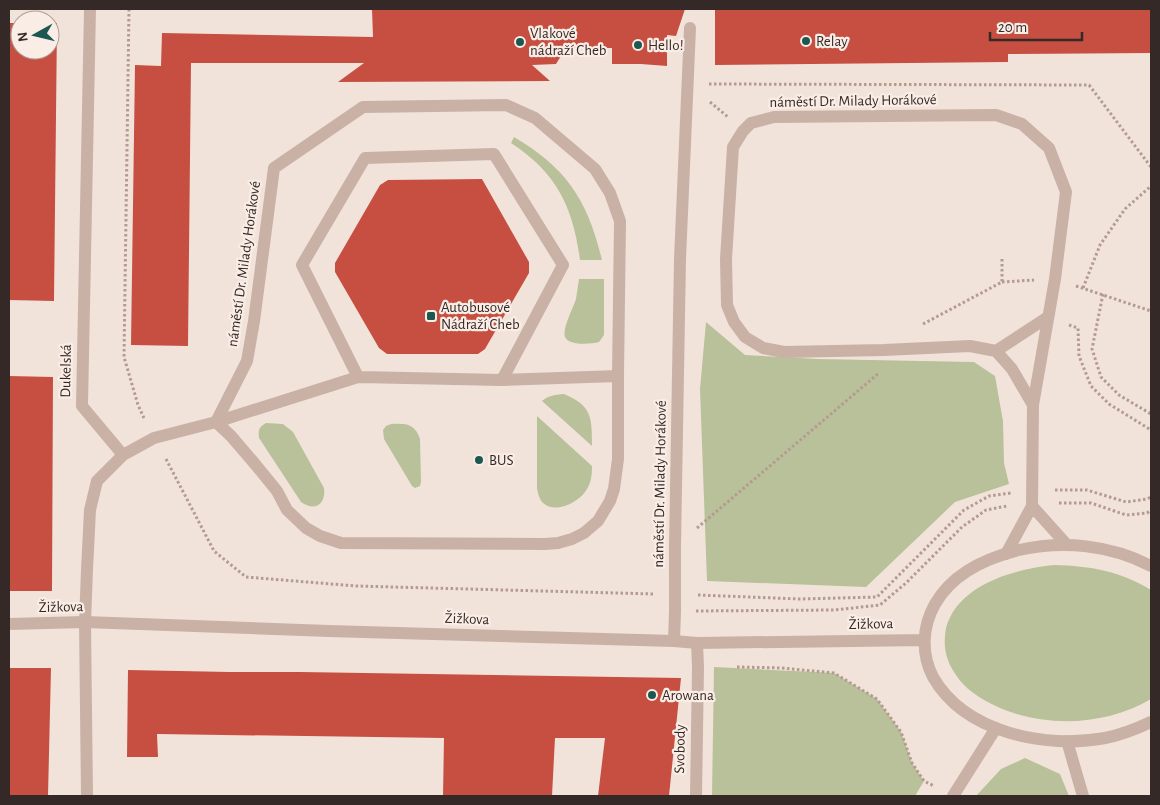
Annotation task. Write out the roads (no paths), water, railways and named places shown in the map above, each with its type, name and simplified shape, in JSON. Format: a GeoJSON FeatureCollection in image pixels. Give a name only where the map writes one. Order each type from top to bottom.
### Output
{"type":"FeatureCollection","features":[{"type":"Feature","properties":{"kind":"street","name":"Dukelská"},"geometry":{"type":"LineString","coordinates":[[90,9],[82,406],[123,455]]}},
{"type":"Feature","properties":{"kind":"street","name":"náměstí Dr. Milady Horákové"},"geometry":{"type":"LineString","coordinates":[[674,641],[676,611],[675,546],[680,259],[690,28]]}},
{"type":"Feature","properties":{"kind":"street","name":"náměstí Dr. Milady Horákové"},"geometry":{"type":"LineString","coordinates":[[506,105],[535,118],[594,169],[610,193],[620,221],[618,376],[618,459],[614,489],[610,501],[598,521],[584,533],[558,543],[341,543],[320,536],[306,528],[287,510],[277,491],[231,436],[216,422],[247,361],[274,168],[363,107],[506,105]]}},
{"type":"Feature","properties":{"kind":"street","name":"náměstí Dr. Milady Horákové"},"geometry":{"type":"LineString","coordinates":[[996,351],[970,346],[784,352],[763,348],[745,337],[734,322],[726,305],[726,259],[734,147],[750,123],[774,117],[996,115],[1022,124],[1048,148],[1066,192],[1055,278],[1033,405],[1032,504],[1006,554]]}},
{"type":"Feature","properties":{"kind":"street"},"geometry":{"type":"LineString","coordinates":[[358,376],[302,265],[365,158],[494,154],[563,265],[502,380]]}},
{"type":"Feature","properties":{"kind":"street"},"geometry":{"type":"LineString","coordinates":[[1033,405],[1012,369],[996,351],[1048,317]]}},
{"type":"Feature","properties":{"kind":"street"},"geometry":{"type":"LineString","coordinates":[[87,796],[86,570],[90,510],[97,481],[123,455],[154,438],[216,422],[358,376],[502,380],[618,376]]}},
{"type":"Feature","properties":{"kind":"street"},"geometry":{"type":"LineString","coordinates":[[1032,504],[1067,545]]}},
{"type":"Feature","properties":{"kind":"street"},"geometry":{"type":"LineString","coordinates":[[1151,566],[1109,550],[1067,545],[1033,548],[993,558],[965,572],[947,588],[936,602],[929,618],[924,640],[925,652],[930,668],[937,684],[944,693],[962,710],[996,728],[1042,740],[1067,741],[1105,738],[1131,731],[1151,722]]}},
{"type":"Feature","properties":{"kind":"street","name":"Žižkova"},"geometry":{"type":"LineString","coordinates":[[9,624],[86,622],[697,643],[924,640]]}},
{"type":"Feature","properties":{"kind":"street","name":"Svobody"},"geometry":{"type":"LineString","coordinates":[[696,796],[697,643]]}},
{"type":"Feature","properties":{"kind":"street"},"geometry":{"type":"LineString","coordinates":[[953,796],[996,728]]}},
{"type":"Feature","properties":{"kind":"street"},"geometry":{"type":"LineString","coordinates":[[1067,741],[1084,796]]}},
{"type":"Feature","properties":{"kind":"place","name":"Relay"},"geometry":{"type":"Point","coordinates":[806,41]}},
{"type":"Feature","properties":{"kind":"place","name":"Vlakové nádraží Cheb"},"geometry":{"type":"Point","coordinates":[520,42]}},
{"type":"Feature","properties":{"kind":"place","name":"Hello!"},"geometry":{"type":"Point","coordinates":[638,45]}},
{"type":"Feature","properties":{"kind":"place","name":"Autobusové Nádraží Cheb"},"geometry":{"type":"Point","coordinates":[431,316]}},
{"type":"Feature","properties":{"kind":"place","name":"BUS"},"geometry":{"type":"Point","coordinates":[479,460]}},
{"type":"Feature","properties":{"kind":"place","name":"Arowana"},"geometry":{"type":"Point","coordinates":[652,695]}}]}
